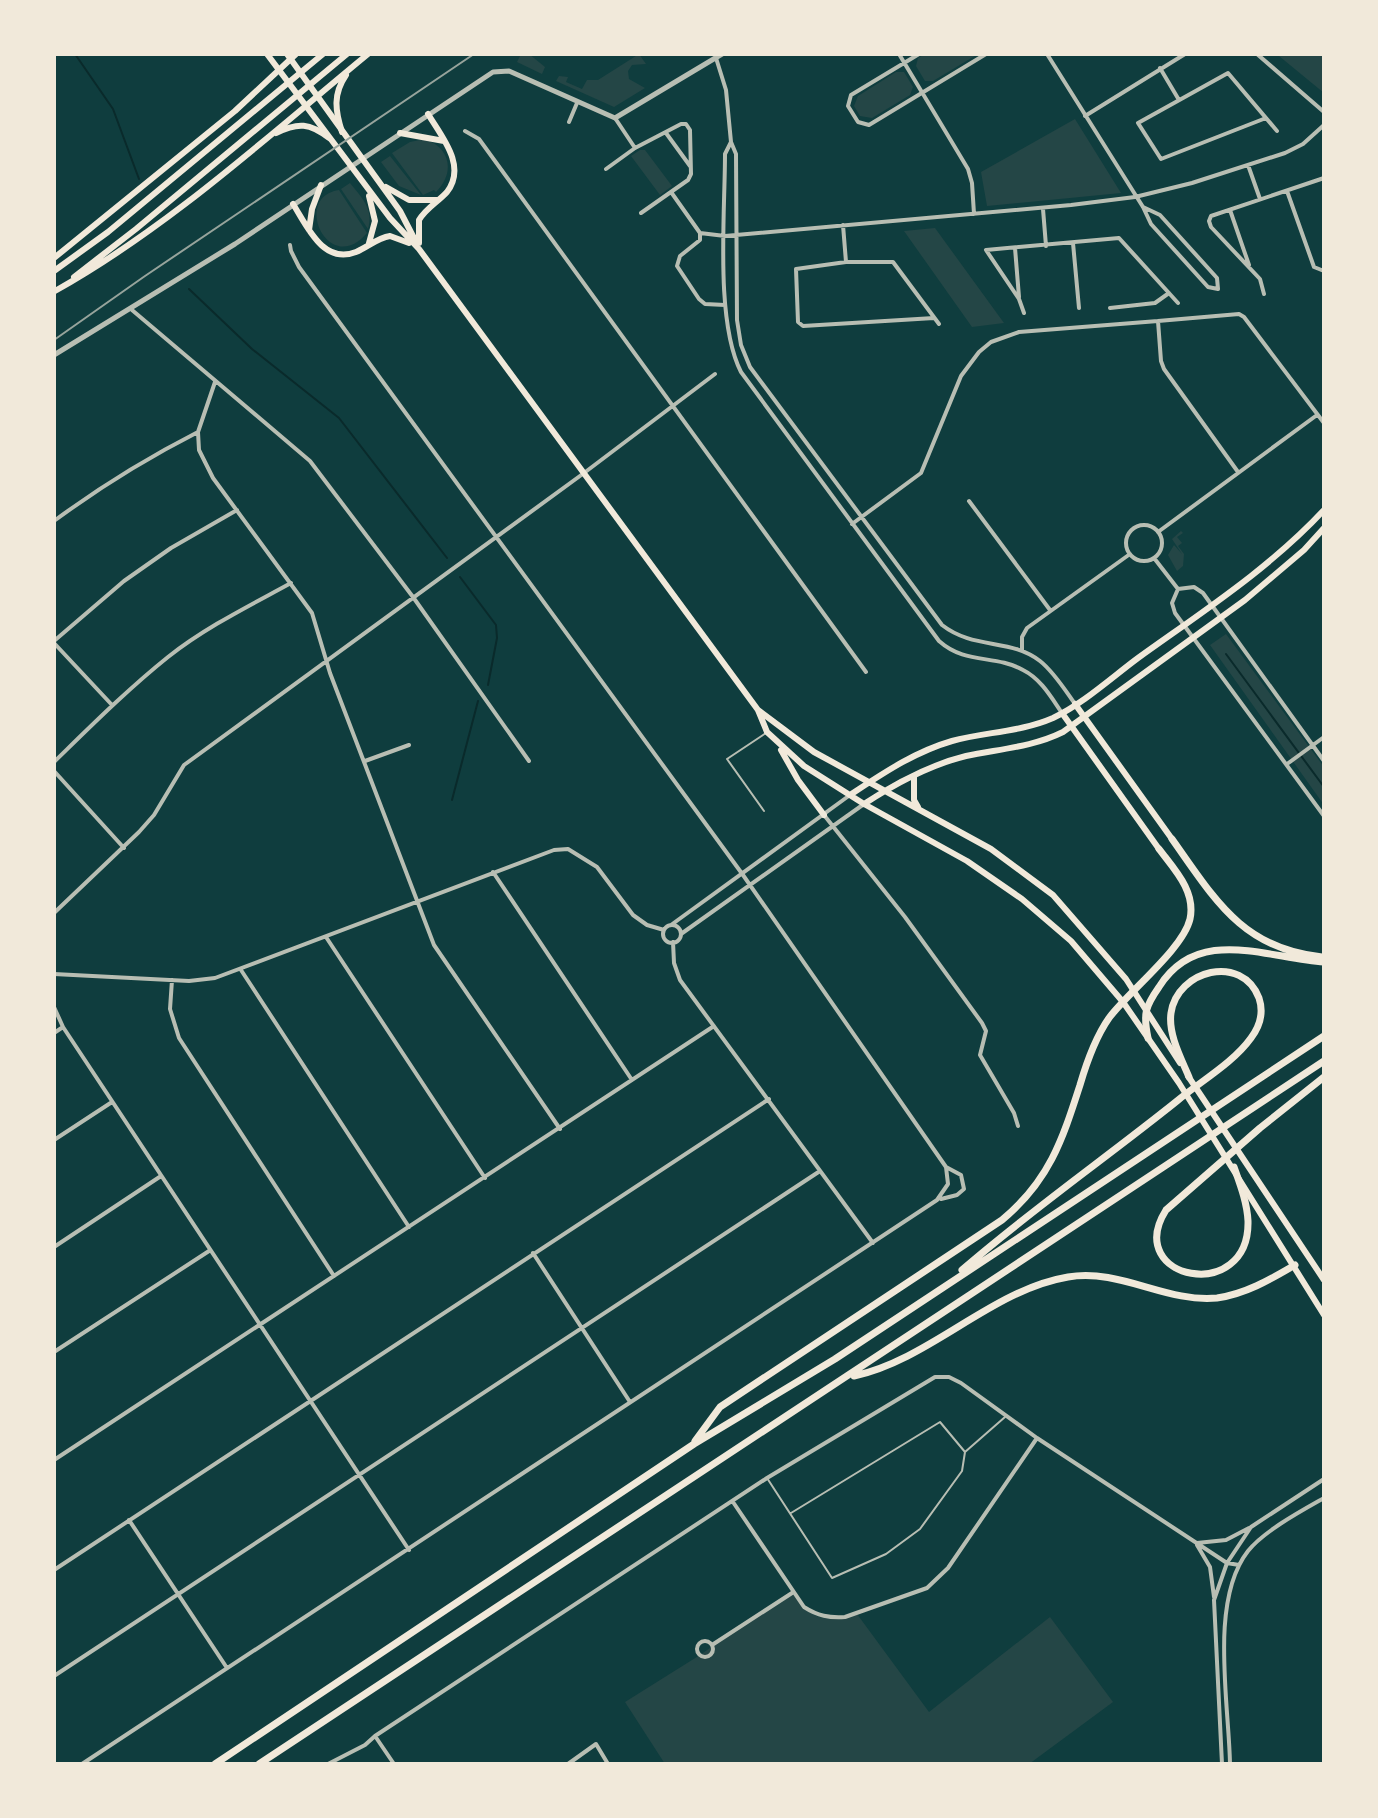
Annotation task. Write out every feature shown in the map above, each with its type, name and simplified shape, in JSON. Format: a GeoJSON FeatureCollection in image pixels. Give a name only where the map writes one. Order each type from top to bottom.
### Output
{"type":"FeatureCollection","features":[{"type":"Feature","properties":{"kind":"highway"},"geometry":{"type":"LineString","coordinates":[[1172,839],[1224,910],[1240,926],[1284,948],[1324,960]]}},
{"type":"Feature","properties":{"kind":"highway"},"geometry":{"type":"LineString","coordinates":[[694,1444],[720,1407],[993,1226],[1020,1205],[1036,1187],[1054,1159],[1093,1046],[1105,1025],[1176,944],[1189,921],[1191,903],[1185,886],[1159,849]]}},
{"type":"Feature","properties":{"kind":"highway"},"geometry":{"type":"LineString","coordinates":[[1148,1038],[1145,1008],[1171,971],[1189,958],[1210,951],[1241,949],[1324,960]]}},
{"type":"Feature","properties":{"kind":"highway"},"geometry":{"type":"LineString","coordinates":[[939,1290],[1019,1222],[1245,1045],[1261,1020],[1260,1001],[1250,984],[1234,974],[1217,971],[1200,974],[1185,984],[1174,1002],[1172,1032],[1189,1077]]}},
{"type":"Feature","properties":{"kind":"highway"},"geometry":{"type":"LineString","coordinates":[[215,1764],[694,1444],[802,1380],[1324,1036]]}},
{"type":"Feature","properties":{"kind":"highway"},"geometry":{"type":"LineString","coordinates":[[259,1764],[1324,1061]]}},
{"type":"Feature","properties":{"kind":"highway"},"geometry":{"type":"LineString","coordinates":[[1234,1167],[1248,1219],[1245,1238],[1237,1255],[1231,1263],[1213,1274],[1193,1276],[1174,1268],[1160,1251],[1157,1240],[1157,1229],[1166,1210],[1324,1077]]}},
{"type":"Feature","properties":{"kind":"highway"},"geometry":{"type":"LineString","coordinates":[[848,1377],[880,1370],[1014,1297],[1059,1279],[1082,1275],[1104,1276],[1179,1295],[1206,1298],[1244,1291],[1295,1265]]}},
{"type":"Feature","properties":{"kind":"main road"},"geometry":{"type":"LineString","coordinates":[[267,54],[365,186],[419,249],[758,710],[767,732],[824,815]]}},
{"type":"Feature","properties":{"kind":"main road"},"geometry":{"type":"LineString","coordinates":[[54,271],[108,232],[323,54]]}},
{"type":"Feature","properties":{"kind":"main road"},"geometry":{"type":"LineString","coordinates":[[54,292],[136,229],[347,54]]}},
{"type":"Feature","properties":{"kind":"main road"},"geometry":{"type":"LineString","coordinates":[[54,292],[130,246],[368,54]]}},
{"type":"Feature","properties":{"kind":"main road"},"geometry":{"type":"LineString","coordinates":[[54,258],[235,111],[292,55],[342,132],[400,211],[419,249]]}},
{"type":"Feature","properties":{"kind":"main road"},"geometry":{"type":"LineString","coordinates":[[342,132],[335,97],[350,68]]}},
{"type":"Feature","properties":{"kind":"main road"},"geometry":{"type":"LineString","coordinates":[[419,249],[419,220],[449,188],[454,173],[452,155],[428,114]]}},
{"type":"Feature","properties":{"kind":"main road"},"geometry":{"type":"LineString","coordinates":[[266,138],[301,124],[312,126],[329,138]]}},
{"type":"Feature","properties":{"kind":"main road"},"geometry":{"type":"LineString","coordinates":[[400,133],[444,141]]}},
{"type":"Feature","properties":{"kind":"main road"},"geometry":{"type":"LineString","coordinates":[[375,176],[402,197],[415,201],[438,200]]}},
{"type":"Feature","properties":{"kind":"main road"},"geometry":{"type":"LineString","coordinates":[[309,230],[313,205],[321,185]]}},
{"type":"Feature","properties":{"kind":"main road"},"geometry":{"type":"LineString","coordinates":[[365,186],[375,213],[374,231],[368,246]]}},
{"type":"Feature","properties":{"kind":"main road"},"geometry":{"type":"LineString","coordinates":[[293,204],[316,241],[331,252],[349,254],[390,236],[419,249]]}},
{"type":"Feature","properties":{"kind":"main road"},"geometry":{"type":"LineString","coordinates":[[850,795],[909,758],[935,747],[1024,727],[1062,713],[1273,560],[1324,510]]}},
{"type":"Feature","properties":{"kind":"main road"},"geometry":{"type":"LineString","coordinates":[[864,804],[916,774],[955,759],[1042,741],[1071,727],[1268,582],[1324,528]]}},
{"type":"Feature","properties":{"kind":"main road"},"geometry":{"type":"LineString","coordinates":[[1075,704],[1172,839]]}},
{"type":"Feature","properties":{"kind":"main road"},"geometry":{"type":"LineString","coordinates":[[758,710],[814,752],[999,854],[1053,895],[1100,947],[1133,990],[1324,1280]]}},
{"type":"Feature","properties":{"kind":"main road"},"geometry":{"type":"LineString","coordinates":[[1062,713],[1159,849]]}},
{"type":"Feature","properties":{"kind":"main road"},"geometry":{"type":"LineString","coordinates":[[777,744],[804,766],[864,804],[959,856],[1022,899],[1071,941],[1123,1002],[1179,1083],[1324,1315]]}},
{"type":"Feature","properties":{"kind":"main road"},"geometry":{"type":"LineString","coordinates":[[916,774],[912,787],[920,810]]}},
{"type":"Feature","properties":{"kind":"main road"},"geometry":{"type":"LineString","coordinates":[[1295,1265],[1308,1257]]}},
{"type":"Feature","properties":{"kind":"street"},"geometry":{"type":"LineString","coordinates":[[899,54],[968,169],[974,214]]}},
{"type":"Feature","properties":{"kind":"street"},"geometry":{"type":"LineString","coordinates":[[919,54],[851,95],[847,102],[858,122],[869,125],[986,54]]}},
{"type":"Feature","properties":{"kind":"street"},"geometry":{"type":"LineString","coordinates":[[1047,54],[1151,224],[1208,287],[1218,289],[1217,278],[1160,215],[1143,207]]}},
{"type":"Feature","properties":{"kind":"street"},"geometry":{"type":"LineString","coordinates":[[1085,116],[1185,54]]}},
{"type":"Feature","properties":{"kind":"street"},"geometry":{"type":"LineString","coordinates":[[1257,54],[1324,112]]}},
{"type":"Feature","properties":{"kind":"street"},"geometry":{"type":"LineString","coordinates":[[615,118],[717,55],[726,90],[731,142],[736,154],[737,320],[744,356],[942,625],[962,639],[1022,651],[1049,669],[1075,704]]}},
{"type":"Feature","properties":{"kind":"street"},"geometry":{"type":"LineString","coordinates":[[1160,68],[1179,100]]}},
{"type":"Feature","properties":{"kind":"street"},"geometry":{"type":"LineString","coordinates":[[54,355],[132,310],[493,72],[505,70],[615,118],[635,148]]}},
{"type":"Feature","properties":{"kind":"street"},"geometry":{"type":"LineString","coordinates":[[1266,118],[1161,159],[1138,123],[1228,73],[1277,131]]}},
{"type":"Feature","properties":{"kind":"street"},"geometry":{"type":"LineString","coordinates":[[569,122],[577,103]]}},
{"type":"Feature","properties":{"kind":"street"},"geometry":{"type":"LineString","coordinates":[[606,169],[635,148],[686,124],[690,130],[691,167],[688,180],[641,213]]}},
{"type":"Feature","properties":{"kind":"street"},"geometry":{"type":"LineString","coordinates":[[700,233],[725,236],[1135,197],[1192,183],[1294,149],[1324,125]]}},
{"type":"Feature","properties":{"kind":"street"},"geometry":{"type":"LineString","coordinates":[[465,131],[479,139],[866,672]]}},
{"type":"Feature","properties":{"kind":"street"},"geometry":{"type":"LineString","coordinates":[[666,133],[691,167]]}},
{"type":"Feature","properties":{"kind":"street"},"geometry":{"type":"LineString","coordinates":[[731,142],[725,154],[725,305],[730,348],[741,372],[939,641],[960,655],[1002,662],[1023,670],[1040,683],[1062,713]]}},
{"type":"Feature","properties":{"kind":"street"},"geometry":{"type":"LineString","coordinates":[[1248,165],[1260,199]]}},
{"type":"Feature","properties":{"kind":"street"},"geometry":{"type":"LineString","coordinates":[[1264,294],[1260,279],[1211,227],[1211,216],[1324,178]]}},
{"type":"Feature","properties":{"kind":"street"},"geometry":{"type":"LineString","coordinates":[[1287,191],[1314,267],[1322,271]]}},
{"type":"Feature","properties":{"kind":"street"},"geometry":{"type":"LineString","coordinates":[[671,192],[700,233],[700,240],[680,256],[677,266],[705,304],[725,305]]}},
{"type":"Feature","properties":{"kind":"street"},"geometry":{"type":"LineString","coordinates":[[1043,208],[1046,246]]}},
{"type":"Feature","properties":{"kind":"street"},"geometry":{"type":"LineString","coordinates":[[1230,209],[1250,268]]}},
{"type":"Feature","properties":{"kind":"street"},"geometry":{"type":"LineString","coordinates":[[843,225],[846,262]]}},
{"type":"Feature","properties":{"kind":"street"},"geometry":{"type":"LineString","coordinates":[[1024,313],[1019,299],[986,250],[1119,238],[1178,303]]}},
{"type":"Feature","properties":{"kind":"street"},"geometry":{"type":"LineString","coordinates":[[1073,243],[1079,308]]}},
{"type":"Feature","properties":{"kind":"street"},"geometry":{"type":"LineString","coordinates":[[82,1764],[937,1200],[957,1195],[964,1189],[961,1175],[946,1167],[743,875],[299,267],[290,245]]}},
{"type":"Feature","properties":{"kind":"street"},"geometry":{"type":"LineString","coordinates":[[1015,248],[1019,299]]}},
{"type":"Feature","properties":{"kind":"street"},"geometry":{"type":"LineString","coordinates":[[934,318],[803,326],[798,322],[796,269],[846,262],[893,262],[939,324]]}},
{"type":"Feature","properties":{"kind":"street"},"geometry":{"type":"LineString","coordinates":[[1110,308],[1155,303],[1169,293]]}},
{"type":"Feature","properties":{"kind":"street"},"geometry":{"type":"LineString","coordinates":[[132,310],[310,461],[413,597],[529,761]]}},
{"type":"Feature","properties":{"kind":"street"},"geometry":{"type":"LineString","coordinates":[[852,524],[921,473],[961,376],[991,342],[1019,332],[1239,314],[1324,423]]}},
{"type":"Feature","properties":{"kind":"street"},"geometry":{"type":"LineString","coordinates":[[1158,321],[1164,369],[1238,472]]}},
{"type":"Feature","properties":{"kind":"street"},"geometry":{"type":"LineString","coordinates":[[54,913],[124,848],[154,815],[184,765],[715,374]]}},
{"type":"Feature","properties":{"kind":"street"},"geometry":{"type":"LineString","coordinates":[[215,382],[198,432],[199,450],[237,510],[312,613],[434,945],[560,1129]]}},
{"type":"Feature","properties":{"kind":"street"},"geometry":{"type":"LineString","coordinates":[[1158,532],[1317,415]]}},
{"type":"Feature","properties":{"kind":"street"},"geometry":{"type":"LineString","coordinates":[[54,521],[154,454],[198,432]]}},
{"type":"Feature","properties":{"kind":"street"},"geometry":{"type":"LineString","coordinates":[[969,501],[1050,610]]}},
{"type":"Feature","properties":{"kind":"street"},"geometry":{"type":"LineString","coordinates":[[112,705],[54,642],[124,581],[171,548],[237,510]]}},
{"type":"Feature","properties":{"kind":"street"},"geometry":{"type":"LineString","coordinates":[[1147,525],[1158,532],[1162,546],[1154,558],[1141,561],[1130,554],[1127,540],[1134,529],[1147,525]]}},
{"type":"Feature","properties":{"kind":"street"},"geometry":{"type":"LineString","coordinates":[[1022,651],[1024,632],[1130,554]]}},
{"type":"Feature","properties":{"kind":"street"},"geometry":{"type":"LineString","coordinates":[[1154,558],[1178,589]]}},
{"type":"Feature","properties":{"kind":"street"},"geometry":{"type":"LineString","coordinates":[[54,762],[112,705],[170,655],[225,618],[291,583]]}},
{"type":"Feature","properties":{"kind":"street"},"geometry":{"type":"LineString","coordinates":[[1178,589],[1194,587],[1212,605],[1324,761]]}},
{"type":"Feature","properties":{"kind":"street"},"geometry":{"type":"LineString","coordinates":[[1178,589],[1172,603],[1175,613],[1324,816]]}},
{"type":"Feature","properties":{"kind":"street"},"geometry":{"type":"LineString","coordinates":[[1287,765],[1324,737]]}},
{"type":"Feature","properties":{"kind":"street"},"geometry":{"type":"LineString","coordinates":[[365,761],[409,745]]}},
{"type":"Feature","properties":{"kind":"street"},"geometry":{"type":"LineString","coordinates":[[54,771],[124,848]]}},
{"type":"Feature","properties":{"kind":"street"},"geometry":{"type":"LineString","coordinates":[[664,930],[850,795]]}},
{"type":"Feature","properties":{"kind":"street"},"geometry":{"type":"LineString","coordinates":[[664,930],[665,939],[673,942],[679,939],[681,934],[864,804]]}},
{"type":"Feature","properties":{"kind":"street"},"geometry":{"type":"LineString","coordinates":[[824,815],[905,917],[982,1023],[986,1031],[980,1055],[1014,1113],[1018,1126]]}},
{"type":"Feature","properties":{"kind":"street"},"geometry":{"type":"LineString","coordinates":[[54,974],[172,980],[215,978],[554,850],[568,849],[597,867],[633,915],[647,925],[664,930]]}},
{"type":"Feature","properties":{"kind":"street"},"geometry":{"type":"LineString","coordinates":[[493,872],[632,1080]]}},
{"type":"Feature","properties":{"kind":"street"},"geometry":{"type":"LineString","coordinates":[[671,925],[678,927],[681,934]]}},
{"type":"Feature","properties":{"kind":"street"},"geometry":{"type":"LineString","coordinates":[[326,937],[485,1178]]}},
{"type":"Feature","properties":{"kind":"street"},"geometry":{"type":"LineString","coordinates":[[673,942],[674,963],[680,980],[873,1243]]}},
{"type":"Feature","properties":{"kind":"street"},"geometry":{"type":"LineString","coordinates":[[241,970],[409,1227]]}},
{"type":"Feature","properties":{"kind":"street"},"geometry":{"type":"LineString","coordinates":[[172,980],[170,1009],[179,1038],[334,1276]]}},
{"type":"Feature","properties":{"kind":"street"},"geometry":{"type":"LineString","coordinates":[[54,1007],[63,1027],[209,1251],[409,1550]]}},
{"type":"Feature","properties":{"kind":"street"},"geometry":{"type":"LineString","coordinates":[[54,1460],[714,1026]]}},
{"type":"Feature","properties":{"kind":"street"},"geometry":{"type":"LineString","coordinates":[[54,1033],[63,1027]]}},
{"type":"Feature","properties":{"kind":"street"},"geometry":{"type":"LineString","coordinates":[[54,1570],[769,1099]]}},
{"type":"Feature","properties":{"kind":"street"},"geometry":{"type":"LineString","coordinates":[[54,1140],[112,1102]]}},
{"type":"Feature","properties":{"kind":"street"},"geometry":{"type":"LineString","coordinates":[[937,1200],[948,1184],[946,1167]]}},
{"type":"Feature","properties":{"kind":"street"},"geometry":{"type":"LineString","coordinates":[[54,1676],[820,1171]]}},
{"type":"Feature","properties":{"kind":"street"},"geometry":{"type":"LineString","coordinates":[[54,1247],[161,1176]]}},
{"type":"Feature","properties":{"kind":"street"},"geometry":{"type":"LineString","coordinates":[[54,1352],[209,1251]]}},
{"type":"Feature","properties":{"kind":"street"},"geometry":{"type":"LineString","coordinates":[[533,1253],[631,1403]]}},
{"type":"Feature","properties":{"kind":"street"},"geometry":{"type":"LineString","coordinates":[[328,1764],[365,1745],[767,1478],[935,1377],[949,1377],[961,1383],[1037,1438],[1196,1543],[1227,1563],[1239,1565]]}},
{"type":"Feature","properties":{"kind":"street"},"geometry":{"type":"LineString","coordinates":[[733,1502],[804,1607],[816,1615],[833,1618],[854,1614],[927,1588],[948,1568],[1037,1438]]}},
{"type":"Feature","properties":{"kind":"street"},"geometry":{"type":"LineString","coordinates":[[1196,1543],[1226,1540],[1324,1479]]}},
{"type":"Feature","properties":{"kind":"street"},"geometry":{"type":"LineString","coordinates":[[1230,1764],[1225,1629],[1228,1593],[1239,1565],[1260,1539],[1324,1498]]}},
{"type":"Feature","properties":{"kind":"street"},"geometry":{"type":"LineString","coordinates":[[129,1520],[227,1669]]}},
{"type":"Feature","properties":{"kind":"street"},"geometry":{"type":"LineString","coordinates":[[1214,1600],[1227,1563],[1251,1527]]}},
{"type":"Feature","properties":{"kind":"street"},"geometry":{"type":"LineString","coordinates":[[1196,1543],[1210,1567],[1214,1600],[1222,1764]]}},
{"type":"Feature","properties":{"kind":"street"},"geometry":{"type":"LineString","coordinates":[[712,1645],[792,1593]]}},
{"type":"Feature","properties":{"kind":"street"},"geometry":{"type":"LineString","coordinates":[[375,1736],[394,1764]]}},
{"type":"Feature","properties":{"kind":"street"},"geometry":{"type":"LineString","coordinates":[[568,1764],[596,1744],[608,1764]]}},
{"type":"Feature","properties":{"kind":"lane"},"geometry":{"type":"LineString","coordinates":[[764,811],[727,759],[767,732]]}},
{"type":"Feature","properties":{"kind":"lane"},"geometry":{"type":"LineString","coordinates":[[767,1478],[832,1578],[886,1554],[920,1529],[962,1471],[965,1452],[1006,1416]]}},
{"type":"Feature","properties":{"kind":"lane"},"geometry":{"type":"LineString","coordinates":[[790,1514],[940,1422],[965,1452]]}},
{"type":"Feature","properties":{"kind":"shaded area"},"geometry":{"type":"Polygon","coordinates":[[[521,54],[529,54],[545,67],[542,74],[517,62],[521,54]]]}},
{"type":"Feature","properties":{"kind":"shaded area"},"geometry":{"type":"Polygon","coordinates":[[[639,54],[646,64],[632,65],[628,71],[629,79],[645,88],[614,107],[556,81],[559,76],[568,77],[566,82],[582,89],[587,80],[598,80],[639,54]]]}},
{"type":"Feature","properties":{"kind":"shaded area"},"geometry":{"type":"Polygon","coordinates":[[[925,54],[978,54],[933,81],[925,81],[916,66],[918,58],[925,54]]]}},
{"type":"Feature","properties":{"kind":"shaded area"},"geometry":{"type":"Polygon","coordinates":[[[1277,54],[1324,54],[1324,93],[1279,56],[1277,54]]]}},
{"type":"Feature","properties":{"kind":"shaded area"},"geometry":{"type":"Polygon","coordinates":[[[896,72],[904,72],[913,87],[910,95],[872,118],[860,116],[854,106],[858,96],[896,72]]]}},
{"type":"Feature","properties":{"kind":"shaded area"},"geometry":{"type":"Polygon","coordinates":[[[1075,119],[1121,193],[987,206],[981,172],[1075,119]]]}},
{"type":"Feature","properties":{"kind":"shaded area"},"geometry":{"type":"Polygon","coordinates":[[[425,139],[440,148],[448,169],[436,192],[423,195],[392,153],[410,142],[425,139]]]}},
{"type":"Feature","properties":{"kind":"shaded area"},"geometry":{"type":"Polygon","coordinates":[[[645,150],[672,186],[660,195],[631,156],[645,150]]]}},
{"type":"Feature","properties":{"kind":"shaded area"},"geometry":{"type":"Polygon","coordinates":[[[390,156],[421,195],[399,186],[381,162],[390,156]]]}},
{"type":"Feature","properties":{"kind":"shaded area"},"geometry":{"type":"Polygon","coordinates":[[[350,183],[368,210],[368,229],[341,189],[350,183]]]}},
{"type":"Feature","properties":{"kind":"shaded area"},"geometry":{"type":"Polygon","coordinates":[[[339,190],[367,233],[353,244],[340,246],[329,241],[317,219],[318,206],[325,196],[339,190]]]}},
{"type":"Feature","properties":{"kind":"shaded area"},"geometry":{"type":"Polygon","coordinates":[[[935,228],[1004,323],[972,327],[904,231],[935,228]]]}},
{"type":"Feature","properties":{"kind":"shaded area"},"geometry":{"type":"Polygon","coordinates":[[[1181,531],[1183,533],[1177,537],[1182,543],[1178,546],[1184,554],[1183,566],[1177,571],[1168,555],[1174,545],[1182,554],[1172,539],[1181,531]]]}},
{"type":"Feature","properties":{"kind":"shaded area"},"geometry":{"type":"Polygon","coordinates":[[[1226,634],[1324,767],[1324,805],[1210,645],[1226,634]]]}},
{"type":"Feature","properties":{"kind":"shaded area"},"geometry":{"type":"Polygon","coordinates":[[[791,1591],[805,1608],[819,1617],[857,1614],[929,1712],[1050,1617],[1113,1702],[1029,1764],[665,1764],[625,1702],[700,1655],[791,1591]]]}},
{"type":"Feature","properties":{"kind":"waterway"},"geometry":{"type":"LineString","coordinates":[[75,54],[113,109],[139,179]]}},
{"type":"Feature","properties":{"kind":"waterway"},"geometry":{"type":"LineString","coordinates":[[189,289],[252,349],[339,418],[447,558]]}},
{"type":"Feature","properties":{"kind":"waterway"},"geometry":{"type":"LineString","coordinates":[[460,577],[496,625],[497,638],[488,685]]}},
{"type":"Feature","properties":{"kind":"waterway"},"geometry":{"type":"LineString","coordinates":[[1226,654],[1324,787]]}},
{"type":"Feature","properties":{"kind":"waterway"},"geometry":{"type":"LineString","coordinates":[[452,800],[478,701]]}},
{"type":"Feature","properties":{"kind":"railway"},"geometry":{"type":"LineString","coordinates":[[54,340],[474,54]]}}]}
